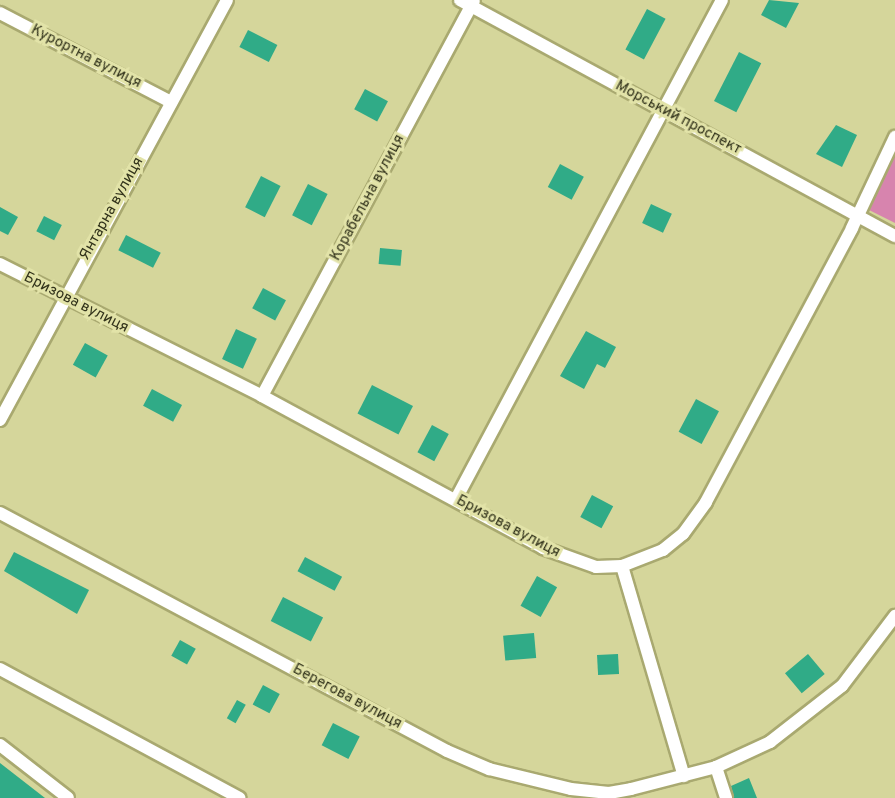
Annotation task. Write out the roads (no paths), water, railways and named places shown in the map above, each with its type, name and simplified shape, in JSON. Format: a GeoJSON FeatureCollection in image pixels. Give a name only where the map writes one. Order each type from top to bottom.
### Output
{"type":"FeatureCollection","features":[{"type":"Feature","properties":{"kind":"street","name":"Янтарна вулиця"},"geometry":{"type":"LineString","coordinates":[[0,420],[63,297],[227,0]]}},
{"type":"Feature","properties":{"kind":"street","name":"Морський проспект"},"geometry":{"type":"LineString","coordinates":[[460,0],[473,3],[895,236]]}},
{"type":"Feature","properties":{"kind":"street"},"geometry":{"type":"LineString","coordinates":[[456,500],[722,0]]}},
{"type":"Feature","properties":{"kind":"street","name":"Корабельна вулиця"},"geometry":{"type":"LineString","coordinates":[[262,396],[473,3]]}},
{"type":"Feature","properties":{"kind":"street","name":"Курортна вулиця"},"geometry":{"type":"LineString","coordinates":[[0,13],[171,102]]}},
{"type":"Feature","properties":{"kind":"street","name":"Бризова вулиця"},"geometry":{"type":"LineString","coordinates":[[0,264],[262,396],[569,560],[596,567],[622,566],[663,550],[683,534],[706,501],[895,137]]}},
{"type":"Feature","properties":{"kind":"street","name":"Берегова вулиця"},"geometry":{"type":"LineString","coordinates":[[0,513],[447,751],[533,782],[609,796],[716,767],[770,742],[811,713],[842,686],[895,616]]}},
{"type":"Feature","properties":{"kind":"street"},"geometry":{"type":"LineString","coordinates":[[622,566],[684,776]]}},
{"type":"Feature","properties":{"kind":"street"},"geometry":{"type":"LineString","coordinates":[[0,669],[240,798]]}},
{"type":"Feature","properties":{"kind":"street"},"geometry":{"type":"LineString","coordinates":[[0,745],[68,798]]}},
{"type":"Feature","properties":{"kind":"street"},"geometry":{"type":"LineString","coordinates":[[716,767],[726,798]]}}]}
